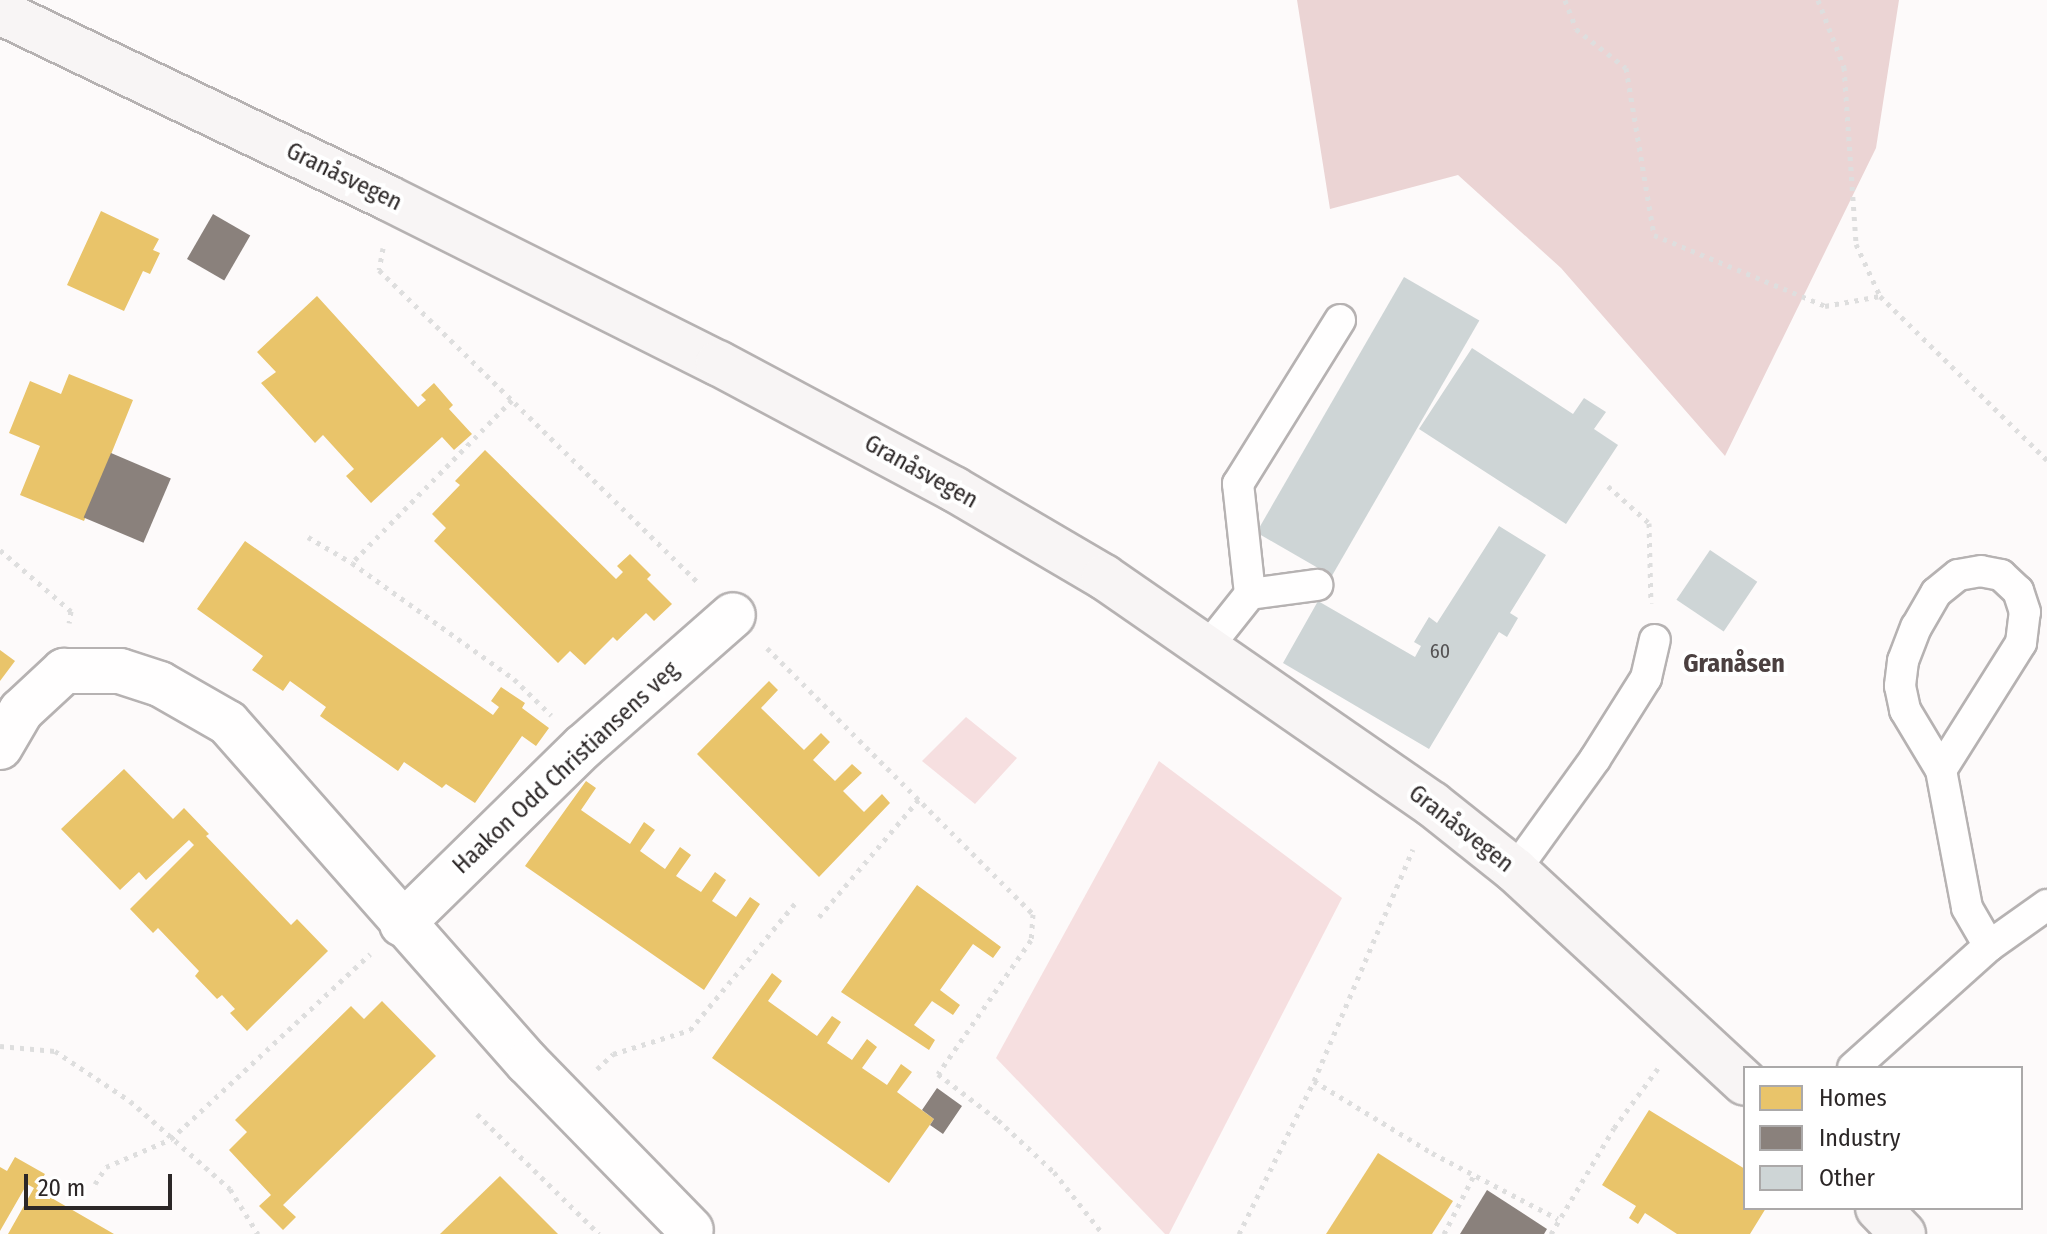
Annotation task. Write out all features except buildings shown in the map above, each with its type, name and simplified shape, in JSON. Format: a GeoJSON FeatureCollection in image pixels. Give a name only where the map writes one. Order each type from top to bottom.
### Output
{"type":"FeatureCollection","features":[{"type":"Feature","properties":{"kind":"street","name":"Granåsvegen"},"geometry":{"type":"LineString","coordinates":[[0,12],[388,198],[732,371],[954,489],[1104,577],[1432,804],[1515,870],[1743,1081]]}},
{"type":"Feature","properties":{"kind":"street","name":"Haakon Odd Christiansens veg"},"geometry":{"type":"LineString","coordinates":[[402,924],[584,746],[733,615]]}},
{"type":"Feature","properties":{"kind":"street"},"geometry":{"type":"LineString","coordinates":[[0,747],[21,711],[64,671],[120,671],[160,684],[228,723],[402,924],[563,1099],[691,1230]]}},
{"type":"Feature","properties":{"kind":"street"},"geometry":{"type":"LineString","coordinates":[[1880,1210],[1903,1234]]}},
{"type":"Feature","properties":{"kind":"lane"},"geometry":{"type":"LineString","coordinates":[[1250,594],[1238,484],[1340,320]]}},
{"type":"Feature","properties":{"kind":"lane"},"geometry":{"type":"LineString","coordinates":[[1941,770],[2021,643],[2025,612],[2018,591],[2001,575],[1981,571],[1958,575],[1936,593],[1916,627],[1903,661],[1900,686],[1905,710],[1941,770],[1967,908],[1989,946]]}},
{"type":"Feature","properties":{"kind":"lane"},"geometry":{"type":"LineString","coordinates":[[1207,648],[1250,594],[1317,585]]}},
{"type":"Feature","properties":{"kind":"lane"},"geometry":{"type":"LineString","coordinates":[[1515,870],[1595,759],[1646,678],[1653,628]]}},
{"type":"Feature","properties":{"kind":"lane"},"geometry":{"type":"LineString","coordinates":[[1855,1066],[1989,946],[2047,905]]}},
{"type":"Feature","properties":{"kind":"path"},"geometry":{"type":"LineString","coordinates":[[1565,0],[1576,29],[1626,68],[1654,235],[1825,306],[1880,296]]}},
{"type":"Feature","properties":{"kind":"path"},"geometry":{"type":"LineString","coordinates":[[1818,0],[1844,67],[1856,244],[1880,296],[2047,460]]}},
{"type":"Feature","properties":{"kind":"path"},"geometry":{"type":"LineString","coordinates":[[383,244],[379,270],[920,798],[1033,914],[1031,940],[938,1074],[998,1120],[1054,1172],[1103,1234]]}},
{"type":"Feature","properties":{"kind":"path"},"geometry":{"type":"LineString","coordinates":[[352,563],[512,400]]}},
{"type":"Feature","properties":{"kind":"path"},"geometry":{"type":"LineString","coordinates":[[1608,486],[1649,523],[1653,628]]}},
{"type":"Feature","properties":{"kind":"path"},"geometry":{"type":"LineString","coordinates":[[308,537],[352,563],[514,679]]}},
{"type":"Feature","properties":{"kind":"path"},"geometry":{"type":"LineString","coordinates":[[0,550],[71,611],[64,671]]}},
{"type":"Feature","properties":{"kind":"path"},"geometry":{"type":"LineString","coordinates":[[819,917],[920,798]]}},
{"type":"Feature","properties":{"kind":"path"},"geometry":{"type":"LineString","coordinates":[[1239,1234],[1314,1081],[1418,837]]}},
{"type":"Feature","properties":{"kind":"path"},"geometry":{"type":"LineString","coordinates":[[563,1099],[613,1054],[690,1030],[798,900]]}},
{"type":"Feature","properties":{"kind":"path"},"geometry":{"type":"LineString","coordinates":[[95,1184],[106,1167],[171,1139],[402,924]]}},
{"type":"Feature","properties":{"kind":"path"},"geometry":{"type":"LineString","coordinates":[[0,1046],[55,1051],[130,1101],[230,1189],[258,1234]]}},
{"type":"Feature","properties":{"kind":"path"},"geometry":{"type":"LineString","coordinates":[[1551,1234],[1614,1128],[1668,1055]]}},
{"type":"Feature","properties":{"kind":"path"},"geometry":{"type":"LineString","coordinates":[[1314,1081],[1474,1175],[1558,1219]]}},
{"type":"Feature","properties":{"kind":"path"},"geometry":{"type":"LineString","coordinates":[[477,1114],[599,1234]]}},
{"type":"Feature","properties":{"kind":"path"},"geometry":{"type":"LineString","coordinates":[[1444,1234],[1474,1175]]}},
{"type":"Feature","properties":{"kind":"shaded area"},"geometry":{"type":"Polygon","coordinates":[[[1297,0],[1899,0],[1876,148],[1725,456],[1561,268],[1458,175],[1330,209],[1297,0]]]}},
{"type":"Feature","properties":{"kind":"shaded area"},"geometry":{"type":"Polygon","coordinates":[[[966,717],[1017,758],[975,804],[922,761],[966,717]]]}},
{"type":"Feature","properties":{"kind":"shaded area"},"geometry":{"type":"Polygon","coordinates":[[[1159,761],[1342,898],[1169,1234],[1165,1234],[996,1058],[1159,761]]]}},
{"type":"Feature","properties":{"kind":"district","name":"Granåsen"},"geometry":{"type":"Point","coordinates":[1734,664]}}]}
